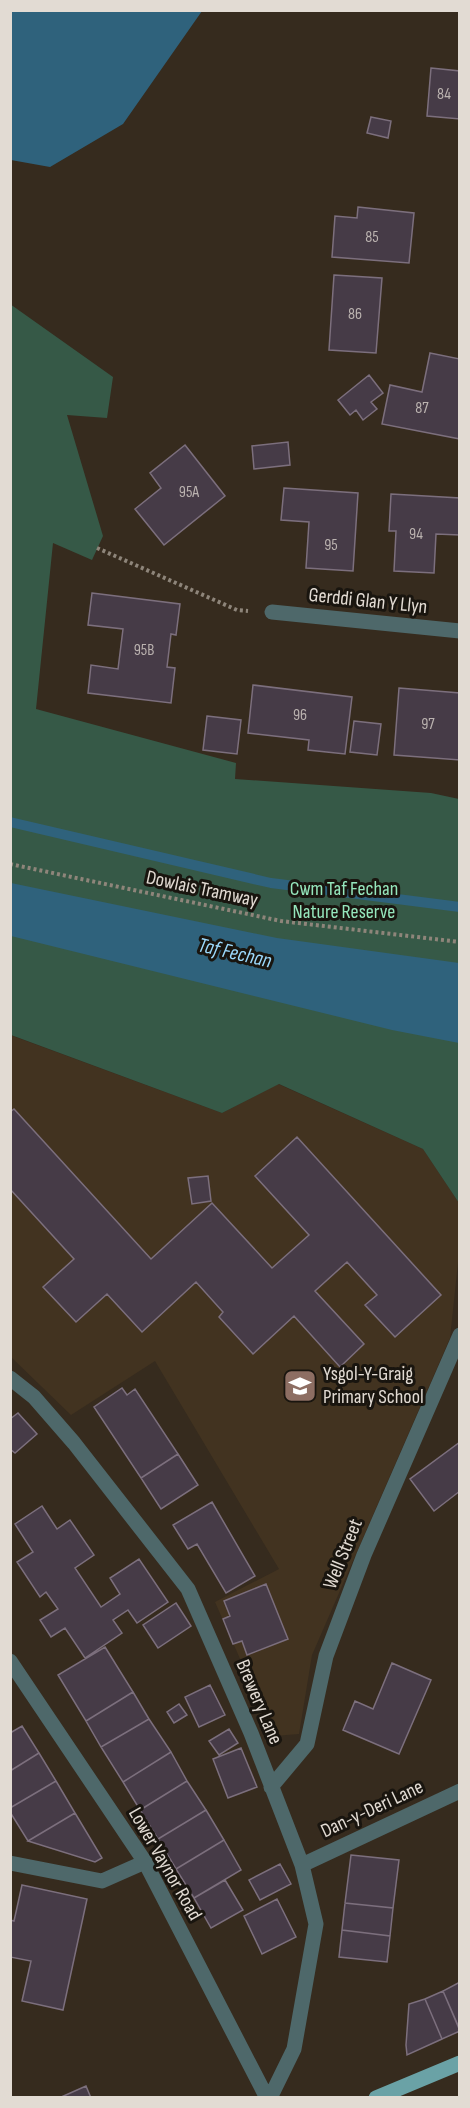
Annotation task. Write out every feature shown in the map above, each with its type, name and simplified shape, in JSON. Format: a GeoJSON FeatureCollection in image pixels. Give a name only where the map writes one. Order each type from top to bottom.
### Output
{"type":"FeatureCollection","features":[{"type":"Feature","properties":{"kind":"main road"},"geometry":{"type":"LineString","coordinates":[[376,2097],[459,2063]]}},
{"type":"Feature","properties":{"kind":"street","name":"Gerddi Glan Y Llyn"},"geometry":{"type":"LineString","coordinates":[[272,612],[459,631]]}},
{"type":"Feature","properties":{"kind":"street","name":"Well Street"},"geometry":{"type":"LineString","coordinates":[[272,1787],[307,1744],[326,1656],[364,1555],[459,1335]]}},
{"type":"Feature","properties":{"kind":"street","name":"Brewery Lane"},"geometry":{"type":"LineString","coordinates":[[10,1378],[34,1397],[74,1443],[188,1589],[251,1733],[302,1865],[315,1924],[294,2049],[268,2097]]}},
{"type":"Feature","properties":{"kind":"street","name":"Lower Vaynor Road"},"geometry":{"type":"LineString","coordinates":[[10,1661],[145,1862],[268,2097]]}},
{"type":"Feature","properties":{"kind":"street","name":"Dan-y-Deri Lane"},"geometry":{"type":"LineString","coordinates":[[302,1865],[459,1791]]}},
{"type":"Feature","properties":{"kind":"street"},"geometry":{"type":"LineString","coordinates":[[10,1863],[102,1881],[145,1862]]}},
{"type":"Feature","properties":{"kind":"path"},"geometry":{"type":"LineString","coordinates":[[97,548],[237,610],[272,612]]}},
{"type":"Feature","properties":{"kind":"path","name":"Dowlais Tramway"},"geometry":{"type":"LineString","coordinates":[[10,864],[281,921],[459,942]]}},
{"type":"Feature","properties":{"kind":"shaded area","name":"Ysgol-Y-Graig Primary School"},"geometry":{"type":"Polygon","coordinates":[[[10,1035],[222,1113],[278,1084],[423,1149],[459,1203],[459,1253],[450,1338],[312,1655],[299,1734],[274,1736],[215,1602],[279,1569],[155,1361],[71,1415],[11,1357],[10,1035]]]}},
{"type":"Feature","properties":{"kind":"green space","name":"Cwm Taf Fechan Nature Reserve"},"geometry":{"type":"Polygon","coordinates":[[[10,304],[113,377],[107,418],[67,415],[103,536],[92,560],[53,543],[36,709],[236,763],[235,779],[431,793],[459,799],[459,1203],[423,1149],[279,1084],[222,1113],[11,1035],[10,304]]]}},
{"type":"Feature","properties":{"kind":"water"},"geometry":{"type":"Polygon","coordinates":[[[10,11],[202,11],[123,124],[50,167],[11,160],[10,11]]]}},
{"type":"Feature","properties":{"kind":"water","name":"Taf Fechan"},"geometry":{"type":"Polygon","coordinates":[[[11,883],[277,938],[459,963],[459,1043],[392,1030],[11,936],[11,883]]]}},
{"type":"Feature","properties":{"kind":"building"},"geometry":{"type":"Polygon","coordinates":[[[431,68],[460,71],[460,119],[427,116],[431,68]]]}},
{"type":"Feature","properties":{"kind":"building"},"geometry":{"type":"Polygon","coordinates":[[[371,117],[391,121],[388,138],[367,133],[371,117]]]}},
{"type":"Feature","properties":{"kind":"building"},"geometry":{"type":"Polygon","coordinates":[[[358,207],[414,213],[409,263],[332,257],[335,216],[357,218],[358,207]]]}},
{"type":"Feature","properties":{"kind":"building"},"geometry":{"type":"Polygon","coordinates":[[[334,275],[382,278],[376,353],[329,350],[334,275]]]}},
{"type":"Feature","properties":{"kind":"building"},"geometry":{"type":"Polygon","coordinates":[[[430,353],[460,359],[460,439],[382,424],[390,385],[422,392],[430,353]]]}},
{"type":"Feature","properties":{"kind":"building"},"geometry":{"type":"Polygon","coordinates":[[[369,375],[383,393],[371,402],[377,409],[363,420],[356,410],[350,415],[338,400],[369,375]]]}},
{"type":"Feature","properties":{"kind":"building"},"geometry":{"type":"Polygon","coordinates":[[[288,442],[290,465],[254,469],[252,446],[288,442]]]}},
{"type":"Feature","properties":{"kind":"building"},"geometry":{"type":"Polygon","coordinates":[[[185,445],[225,496],[164,545],[135,509],[161,488],[150,473],[185,445]]]}},
{"type":"Feature","properties":{"kind":"building"},"geometry":{"type":"Polygon","coordinates":[[[284,488],[358,493],[353,571],[306,568],[309,522],[281,520],[284,488]]]}},
{"type":"Feature","properties":{"kind":"building"},"geometry":{"type":"Polygon","coordinates":[[[391,494],[460,498],[460,535],[436,534],[434,573],[394,571],[396,531],[389,531],[391,494]]]}},
{"type":"Feature","properties":{"kind":"building"},"geometry":{"type":"Polygon","coordinates":[[[92,593],[180,604],[176,635],[171,634],[167,667],[175,668],[171,703],[88,693],[91,665],[118,669],[123,629],[88,625],[92,593]]]}},
{"type":"Feature","properties":{"kind":"building"},"geometry":{"type":"Polygon","coordinates":[[[253,685],[352,697],[345,754],[308,750],[309,740],[248,733],[253,685]]]}},
{"type":"Feature","properties":{"kind":"building"},"geometry":{"type":"Polygon","coordinates":[[[399,688],[460,693],[460,760],[394,755],[399,688]]]}},
{"type":"Feature","properties":{"kind":"building"},"geometry":{"type":"Polygon","coordinates":[[[207,716],[241,720],[237,754],[203,750],[207,716]]]}},
{"type":"Feature","properties":{"kind":"building"},"geometry":{"type":"Polygon","coordinates":[[[354,721],[381,724],[377,755],[350,752],[354,721]]]}},
{"type":"Feature","properties":{"kind":"building"},"geometry":{"type":"Polygon","coordinates":[[[14,1109],[151,1259],[212,1203],[272,1268],[309,1235],[255,1176],[297,1137],[441,1295],[395,1337],[365,1305],[377,1295],[347,1262],[315,1291],[364,1344],[340,1367],[294,1316],[253,1354],[219,1317],[223,1312],[196,1282],[142,1332],[107,1294],[76,1322],[43,1287],[74,1259],[10,1189],[10,1112],[14,1109]]]}},
{"type":"Feature","properties":{"kind":"building"},"geometry":{"type":"Polygon","coordinates":[[[208,1176],[211,1201],[192,1204],[188,1178],[208,1176]]]}},
{"type":"Feature","properties":{"kind":"building"},"geometry":{"type":"Polygon","coordinates":[[[122,1388],[127,1395],[135,1389],[178,1454],[141,1478],[94,1407],[122,1388]]]}},
{"type":"Feature","properties":{"kind":"building"},"geometry":{"type":"Polygon","coordinates":[[[18,1413],[37,1434],[15,1453],[10,1449],[10,1419],[18,1413]]]}},
{"type":"Feature","properties":{"kind":"building"},"geometry":{"type":"Polygon","coordinates":[[[460,1442],[460,1491],[434,1511],[410,1479],[460,1442]]]}},
{"type":"Feature","properties":{"kind":"building"},"geometry":{"type":"Polygon","coordinates":[[[178,1454],[198,1485],[161,1509],[141,1478],[178,1454]]]}},
{"type":"Feature","properties":{"kind":"building"},"geometry":{"type":"Polygon","coordinates":[[[212,1502],[255,1576],[226,1593],[197,1544],[188,1549],[173,1525],[212,1502]]]}},
{"type":"Feature","properties":{"kind":"building"},"geometry":{"type":"Polygon","coordinates":[[[42,1506],[57,1529],[70,1520],[94,1555],[75,1568],[101,1607],[120,1594],[110,1578],[139,1559],[168,1602],[137,1623],[128,1610],[113,1620],[122,1633],[85,1658],[65,1628],[51,1637],[40,1620],[58,1609],[46,1592],[40,1597],[17,1562],[33,1552],[15,1524],[42,1506]]]}},
{"type":"Feature","properties":{"kind":"building"},"geometry":{"type":"Polygon","coordinates":[[[266,1584],[288,1639],[247,1655],[242,1641],[233,1644],[223,1619],[230,1616],[224,1601],[266,1584]]]}},
{"type":"Feature","properties":{"kind":"building"},"geometry":{"type":"Polygon","coordinates":[[[176,1603],[191,1626],[158,1648],[143,1625],[176,1603]]]}},
{"type":"Feature","properties":{"kind":"building"},"geometry":{"type":"Polygon","coordinates":[[[105,1647],[133,1692],[86,1721],[58,1675],[105,1647]]]}},
{"type":"Feature","properties":{"kind":"building"},"geometry":{"type":"Polygon","coordinates":[[[392,1663],[431,1680],[399,1754],[343,1730],[355,1701],[373,1709],[392,1663]]]}},
{"type":"Feature","properties":{"kind":"building"},"geometry":{"type":"Polygon","coordinates":[[[210,1685],[225,1715],[199,1727],[185,1697],[210,1685]]]}},
{"type":"Feature","properties":{"kind":"building"},"geometry":{"type":"Polygon","coordinates":[[[133,1692],[149,1719],[101,1747],[86,1721],[133,1692]]]}},
{"type":"Feature","properties":{"kind":"building"},"geometry":{"type":"Polygon","coordinates":[[[179,1704],[187,1715],[174,1723],[167,1712],[179,1704]]]}},
{"type":"Feature","properties":{"kind":"building"},"geometry":{"type":"Polygon","coordinates":[[[149,1719],[171,1752],[123,1782],[101,1747],[149,1719]]]}},
{"type":"Feature","properties":{"kind":"building"},"geometry":{"type":"Polygon","coordinates":[[[22,1726],[39,1753],[10,1771],[10,1733],[22,1726]]]}},
{"type":"Feature","properties":{"kind":"building"},"geometry":{"type":"Polygon","coordinates":[[[229,1729],[238,1743],[219,1755],[209,1741],[229,1729]]]}},
{"type":"Feature","properties":{"kind":"building"},"geometry":{"type":"Polygon","coordinates":[[[241,1748],[257,1787],[228,1798],[213,1759],[241,1748]]]}},
{"type":"Feature","properties":{"kind":"building"},"geometry":{"type":"Polygon","coordinates":[[[171,1752],[187,1781],[140,1810],[123,1782],[171,1752]]]}},
{"type":"Feature","properties":{"kind":"building"},"geometry":{"type":"Polygon","coordinates":[[[39,1753],[56,1781],[10,1808],[10,1771],[39,1753]]]}},
{"type":"Feature","properties":{"kind":"building"},"geometry":{"type":"Polygon","coordinates":[[[56,1781],[75,1813],[28,1841],[10,1812],[10,1808],[56,1781]]]}},
{"type":"Feature","properties":{"kind":"building"},"geometry":{"type":"Polygon","coordinates":[[[187,1781],[206,1810],[158,1839],[140,1810],[187,1781]]]}},
{"type":"Feature","properties":{"kind":"building"},"geometry":{"type":"Polygon","coordinates":[[[206,1810],[224,1840],[176,1869],[158,1839],[206,1810]]]}},
{"type":"Feature","properties":{"kind":"building"},"geometry":{"type":"Polygon","coordinates":[[[75,1813],[102,1858],[95,1862],[28,1841],[75,1813]]]}},
{"type":"Feature","properties":{"kind":"building"},"geometry":{"type":"Polygon","coordinates":[[[224,1840],[241,1870],[194,1898],[176,1869],[224,1840]]]}},
{"type":"Feature","properties":{"kind":"building"},"geometry":{"type":"Polygon","coordinates":[[[351,1855],[399,1860],[393,1908],[345,1903],[351,1855]]]}},
{"type":"Feature","properties":{"kind":"building"},"geometry":{"type":"Polygon","coordinates":[[[280,1864],[291,1884],[260,1900],[249,1880],[280,1864]]]}},
{"type":"Feature","properties":{"kind":"building"},"geometry":{"type":"Polygon","coordinates":[[[225,1880],[243,1910],[211,1928],[194,1898],[225,1880]]]}},
{"type":"Feature","properties":{"kind":"building"},"geometry":{"type":"Polygon","coordinates":[[[22,1885],[87,1899],[63,2010],[22,2001],[31,1961],[10,1957],[10,1920],[14,1921],[22,1885]]]}},
{"type":"Feature","properties":{"kind":"building"},"geometry":{"type":"Polygon","coordinates":[[[277,1899],[296,1937],[262,1954],[244,1916],[277,1899]]]}},
{"type":"Feature","properties":{"kind":"building"},"geometry":{"type":"Polygon","coordinates":[[[345,1903],[393,1908],[390,1936],[342,1930],[345,1903]]]}},
{"type":"Feature","properties":{"kind":"building"},"geometry":{"type":"Polygon","coordinates":[[[342,1930],[390,1936],[387,1962],[339,1957],[342,1930]]]}},
{"type":"Feature","properties":{"kind":"building"},"geometry":{"type":"Polygon","coordinates":[[[460,1982],[460,2030],[443,1991],[460,1982]]]}},
{"type":"Feature","properties":{"kind":"building"},"geometry":{"type":"Polygon","coordinates":[[[443,1991],[460,2031],[442,2039],[425,1999],[443,1991]]]}},
{"type":"Feature","properties":{"kind":"building"},"geometry":{"type":"Polygon","coordinates":[[[425,1999],[442,2039],[407,2055],[409,2004],[425,1999]]]}},
{"type":"Feature","properties":{"kind":"building"},"geometry":{"type":"Polygon","coordinates":[[[86,2086],[91,2098],[59,2098],[86,2086]]]}},
{"type":"Feature","properties":{"kind":"waterway"},"geometry":{"type":"LineString","coordinates":[[10,822],[271,883],[460,907]]}},
{"type":"Feature","properties":{"kind":"place","name":"Ysgol-Y-Graig Primary School"},"geometry":{"type":"Point","coordinates":[300,1386]}}]}
